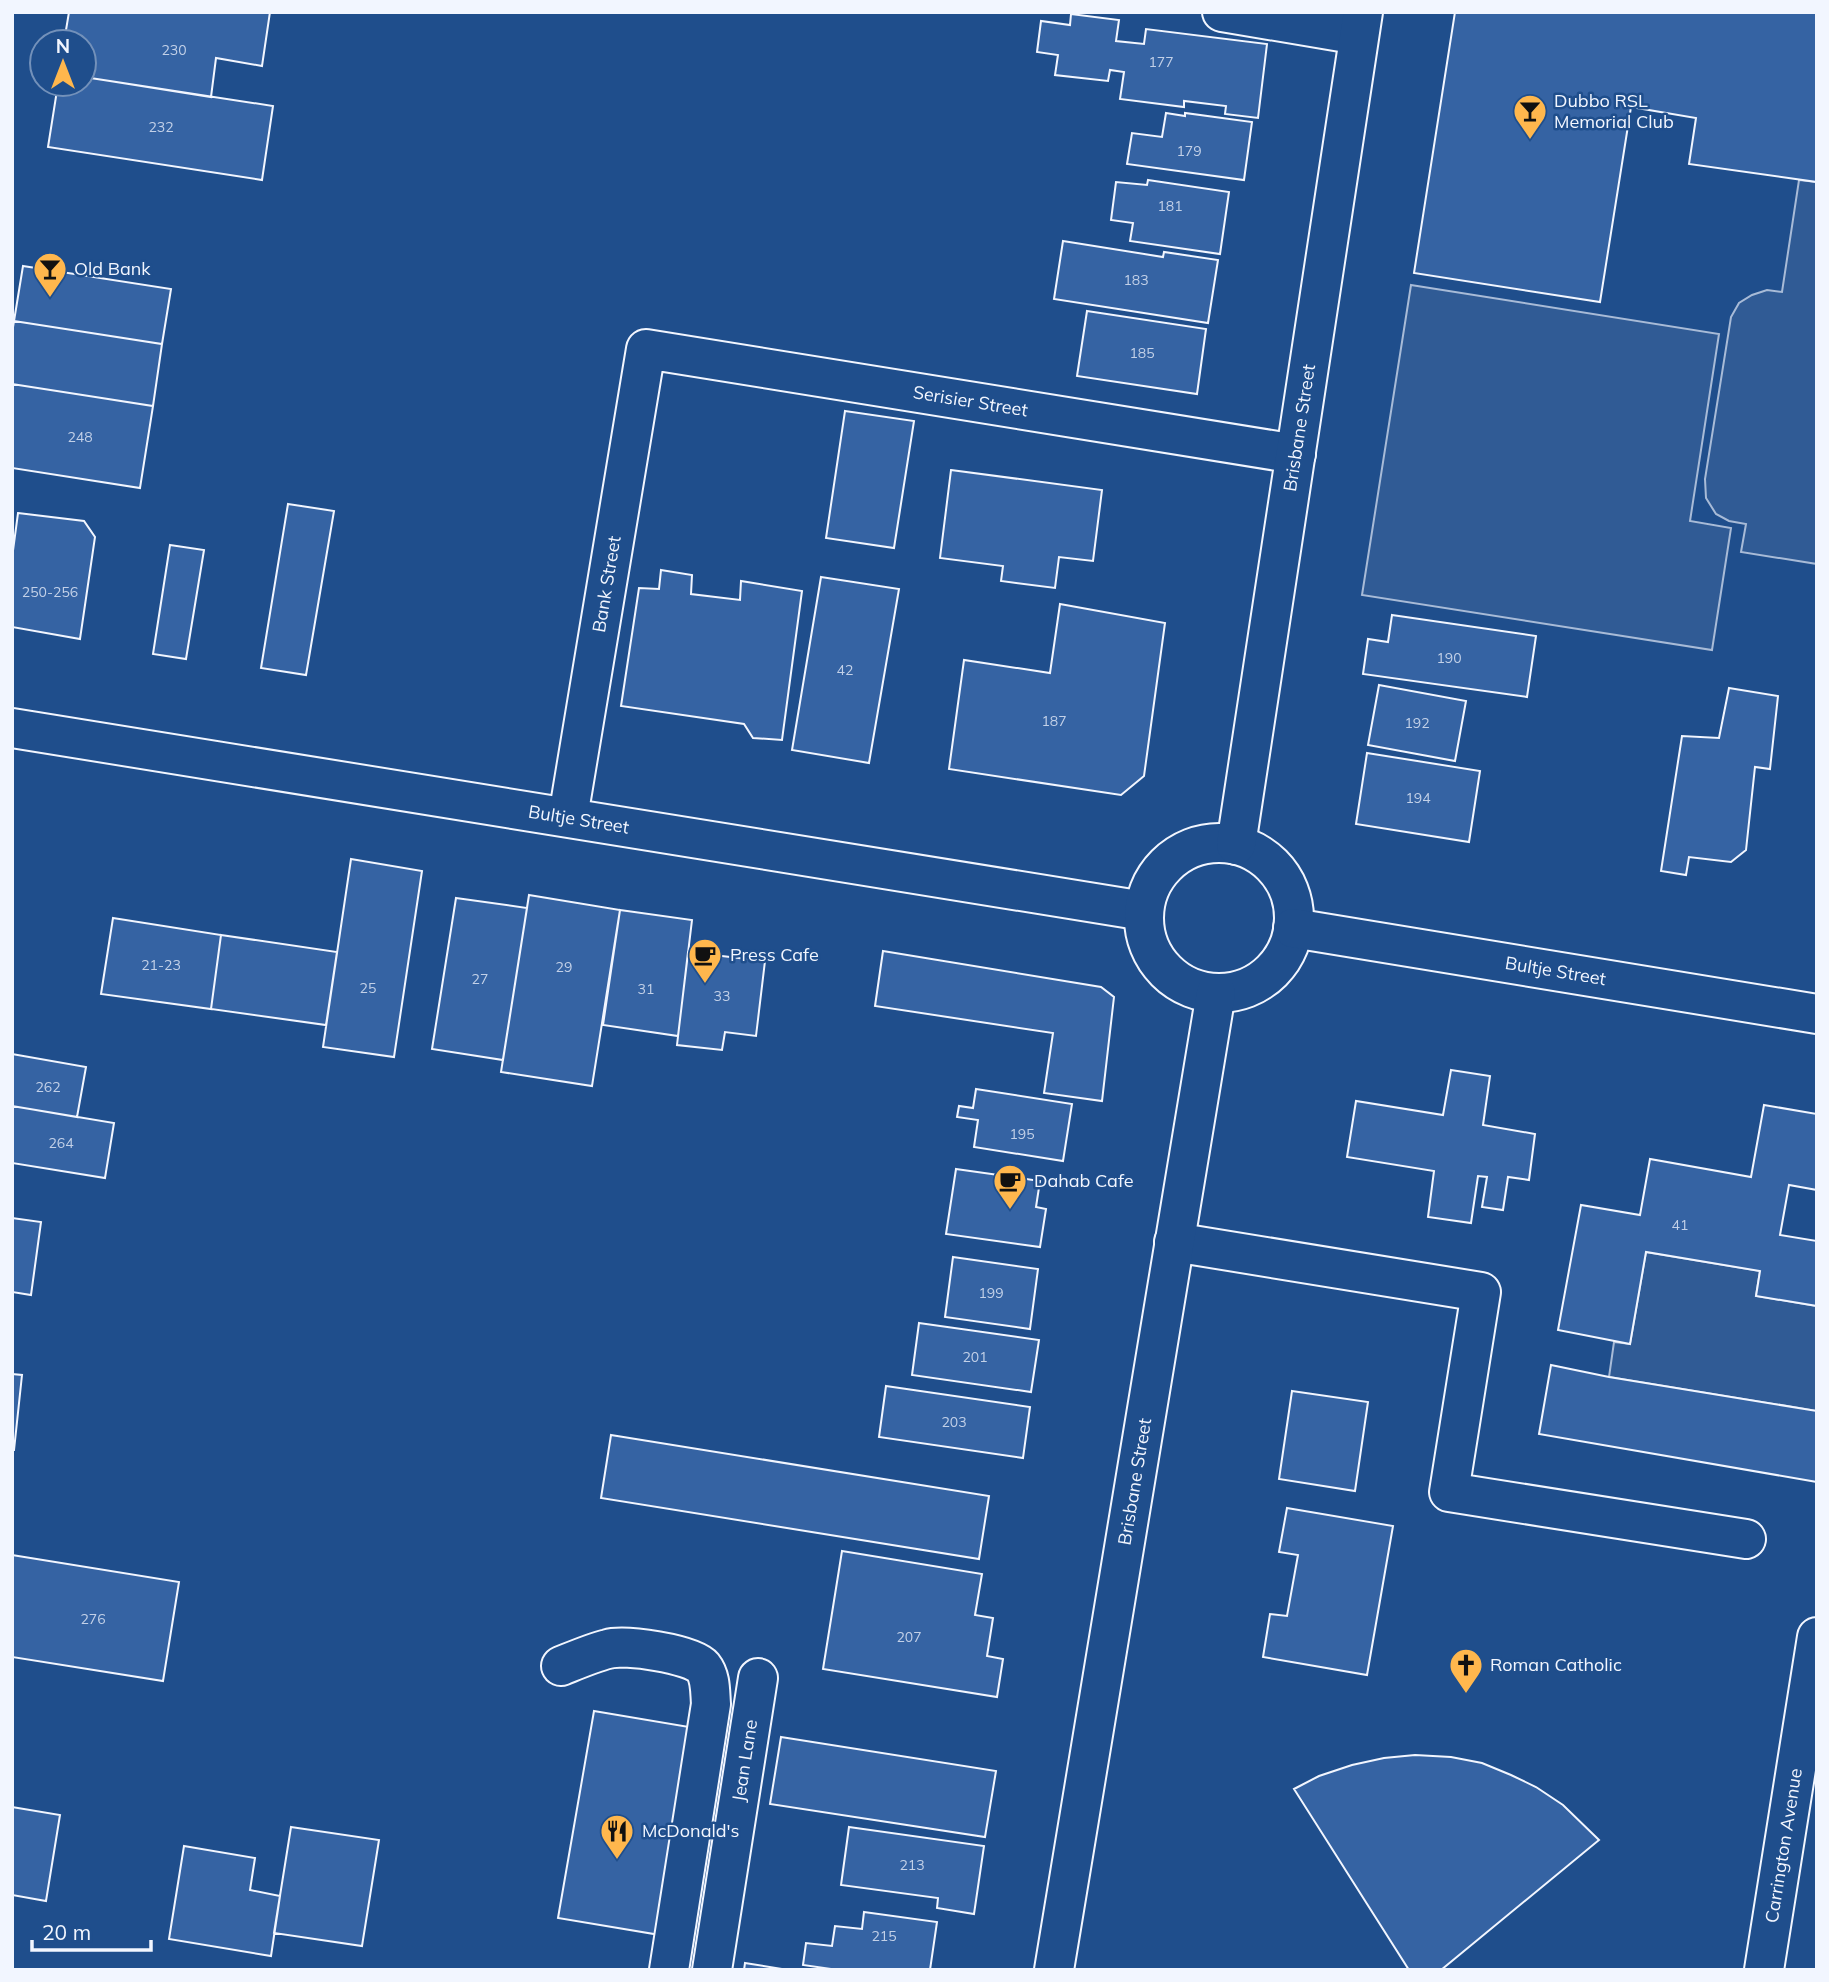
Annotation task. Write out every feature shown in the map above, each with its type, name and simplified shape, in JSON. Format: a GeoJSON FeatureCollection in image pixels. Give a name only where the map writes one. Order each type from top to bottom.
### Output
{"type":"FeatureCollection","features":[{"type":"Feature","properties":{"kind":"street"},"geometry":{"type":"LineString","coordinates":[[1223,12],[1361,23]]}},
{"type":"Feature","properties":{"kind":"street","name":"Brisbane Street"},"geometry":{"type":"LineString","coordinates":[[1236,845],[1361,23]]}},
{"type":"Feature","properties":{"kind":"street","name":"Serisier Street"},"geometry":{"type":"LineString","coordinates":[[646,349],[1296,454]]}},
{"type":"Feature","properties":{"kind":"street","name":"Bank Street"},"geometry":{"type":"LineString","coordinates":[[568,817],[646,349]]}},
{"type":"Feature","properties":{"kind":"street","name":"Bultje Street"},"geometry":{"type":"LineString","coordinates":[[12,728],[1144,911]]}},
{"type":"Feature","properties":{"kind":"street"},"geometry":{"type":"LineString","coordinates":[[1210,844],[1236,845],[1256,853],[1274,867],[1287,885],[1293,906],[1293,928],[1287,950],[1275,968],[1258,982],[1237,991],[1216,993],[1191,988],[1170,976],[1154,958],[1145,934],[1144,911],[1151,886],[1165,865],[1186,851],[1198,847],[1210,844]]}},
{"type":"Feature","properties":{"kind":"street","name":"Bultje Street"},"geometry":{"type":"LineString","coordinates":[[1293,928],[1817,1014]]}},
{"type":"Feature","properties":{"kind":"street","name":"Brisbane Street"},"geometry":{"type":"LineString","coordinates":[[1054,1970],[1216,993]]}},
{"type":"Feature","properties":{"kind":"street"},"geometry":{"type":"LineString","coordinates":[[1174,1242],[1482,1292],[1449,1492],[1746,1539]]}},
{"type":"Feature","properties":{"kind":"street","name":"Carrington Avenue"},"geometry":{"type":"LineString","coordinates":[[1764,1970],[1817,1637]]}},
{"type":"Feature","properties":{"kind":"street"},"geometry":{"type":"LineString","coordinates":[[561,1666],[610,1648],[634,1647],[692,1659],[703,1667],[710,1684],[711,1704],[669,1970]]}},
{"type":"Feature","properties":{"kind":"street","name":"Jean Lane"},"geometry":{"type":"LineString","coordinates":[[712,1970],[758,1678]]}},
{"type":"Feature","properties":{"kind":"shaded area"},"geometry":{"type":"Polygon","coordinates":[[[1799,180],[1817,182],[1817,564],[1741,552],[1746,524],[1729,521],[1716,514],[1706,498],[1705,479],[1731,317],[1739,303],[1752,295],[1767,290],[1782,292],[1799,180]]]}},
{"type":"Feature","properties":{"kind":"shaded area"},"geometry":{"type":"Polygon","coordinates":[[[1411,285],[1719,334],[1690,521],[1731,528],[1712,650],[1362,595],[1411,285]]]}},
{"type":"Feature","properties":{"kind":"shaded area"},"geometry":{"type":"Polygon","coordinates":[[[1646,1252],[1760,1271],[1756,1296],[1817,1306],[1817,1411],[1609,1377],[1614,1342],[1630,1344],[1646,1252]]]}},
{"type":"Feature","properties":{"kind":"building"},"geometry":{"type":"Polygon","coordinates":[[[69,12],[270,12],[262,66],[216,58],[211,97],[98,79],[98,28],[66,28],[69,12]]]}},
{"type":"Feature","properties":{"kind":"building","name":"Dubbo RSL Memorial Club"},"geometry":{"type":"Polygon","coordinates":[[[1455,12],[1817,12],[1817,182],[1689,164],[1696,118],[1631,107],[1600,302],[1414,273],[1455,12]]]}},
{"type":"Feature","properties":{"kind":"building"},"geometry":{"type":"Polygon","coordinates":[[[1071,14],[1119,20],[1116,41],[1144,44],[1146,29],[1267,44],[1258,118],[1225,114],[1226,106],[1184,101],[1184,107],[1120,99],[1124,72],[1110,70],[1108,81],[1055,75],[1058,55],[1037,52],[1041,21],[1070,25],[1071,14]]]}},
{"type":"Feature","properties":{"kind":"building"},"geometry":{"type":"Polygon","coordinates":[[[98,79],[273,106],[262,180],[48,147],[56,98],[98,98],[98,79]]]}},
{"type":"Feature","properties":{"kind":"building"},"geometry":{"type":"Polygon","coordinates":[[[1166,113],[1252,122],[1244,180],[1127,164],[1132,133],[1162,137],[1166,113]]]}},
{"type":"Feature","properties":{"kind":"building"},"geometry":{"type":"Polygon","coordinates":[[[1148,180],[1229,192],[1220,254],[1130,241],[1133,223],[1111,220],[1116,182],[1147,185],[1148,180]]]}},
{"type":"Feature","properties":{"kind":"building"},"geometry":{"type":"Polygon","coordinates":[[[1063,241],[1163,257],[1164,252],[1218,260],[1208,323],[1054,299],[1063,241]]]}},
{"type":"Feature","properties":{"kind":"building"},"geometry":{"type":"Polygon","coordinates":[[[23,266],[171,289],[162,344],[14,321],[23,266]]]}},
{"type":"Feature","properties":{"kind":"building"},"geometry":{"type":"Polygon","coordinates":[[[1087,311],[1206,329],[1197,394],[1077,376],[1087,311]]]}},
{"type":"Feature","properties":{"kind":"building"},"geometry":{"type":"Polygon","coordinates":[[[14,321],[162,344],[153,406],[12,384],[14,321]]]}},
{"type":"Feature","properties":{"kind":"building"},"geometry":{"type":"Polygon","coordinates":[[[12,384],[153,406],[140,488],[12,468],[12,384]]]}},
{"type":"Feature","properties":{"kind":"building"},"geometry":{"type":"Polygon","coordinates":[[[845,411],[914,421],[894,548],[826,538],[845,411]]]}},
{"type":"Feature","properties":{"kind":"building"},"geometry":{"type":"Polygon","coordinates":[[[951,470],[1102,490],[1093,561],[1059,557],[1055,588],[1001,581],[1003,566],[940,558],[951,470]]]}},
{"type":"Feature","properties":{"kind":"building"},"geometry":{"type":"Polygon","coordinates":[[[288,504],[334,511],[306,675],[261,668],[288,504]]]}},
{"type":"Feature","properties":{"kind":"building"},"geometry":{"type":"Polygon","coordinates":[[[18,513],[84,521],[95,537],[80,639],[12,627],[12,558],[18,513]]]}},
{"type":"Feature","properties":{"kind":"building"},"geometry":{"type":"Polygon","coordinates":[[[170,545],[204,550],[186,659],[153,654],[170,545]]]}},
{"type":"Feature","properties":{"kind":"building"},"geometry":{"type":"Polygon","coordinates":[[[661,570],[692,575],[691,594],[740,600],[741,581],[802,591],[782,740],[753,738],[744,724],[621,706],[639,588],[659,589],[661,570]]]}},
{"type":"Feature","properties":{"kind":"building"},"geometry":{"type":"Polygon","coordinates":[[[821,577],[899,589],[869,763],[792,750],[821,577]]]}},
{"type":"Feature","properties":{"kind":"building"},"geometry":{"type":"Polygon","coordinates":[[[1060,604],[1165,623],[1144,776],[1121,795],[949,769],[964,660],[1050,673],[1060,604]]]}},
{"type":"Feature","properties":{"kind":"building"},"geometry":{"type":"Polygon","coordinates":[[[1392,615],[1536,636],[1527,697],[1363,674],[1368,639],[1388,642],[1392,615]]]}},
{"type":"Feature","properties":{"kind":"building"},"geometry":{"type":"Polygon","coordinates":[[[1379,685],[1466,701],[1455,761],[1368,745],[1379,685]]]}},
{"type":"Feature","properties":{"kind":"building"},"geometry":{"type":"Polygon","coordinates":[[[1729,688],[1778,696],[1770,769],[1755,767],[1746,850],[1731,862],[1689,857],[1686,875],[1661,871],[1682,736],[1719,738],[1729,688]]]}},
{"type":"Feature","properties":{"kind":"building"},"geometry":{"type":"Polygon","coordinates":[[[1367,753],[1480,771],[1469,842],[1356,824],[1367,753]]]}},
{"type":"Feature","properties":{"kind":"building"},"geometry":{"type":"Polygon","coordinates":[[[351,859],[422,871],[394,1057],[323,1047],[351,859]]]}},
{"type":"Feature","properties":{"kind":"building"},"geometry":{"type":"Polygon","coordinates":[[[529,895],[620,910],[592,1086],[501,1072],[529,895]]]}},
{"type":"Feature","properties":{"kind":"building"},"geometry":{"type":"Polygon","coordinates":[[[456,898],[527,908],[503,1060],[432,1049],[456,898]]]}},
{"type":"Feature","properties":{"kind":"building"},"geometry":{"type":"Polygon","coordinates":[[[620,910],[692,920],[678,1036],[603,1025],[620,910]]]}},
{"type":"Feature","properties":{"kind":"building"},"geometry":{"type":"Polygon","coordinates":[[[113,918],[221,935],[211,1009],[101,994],[113,918]]]}},
{"type":"Feature","properties":{"kind":"building"},"geometry":{"type":"Polygon","coordinates":[[[221,935],[337,952],[326,1025],[211,1009],[221,935]]]}},
{"type":"Feature","properties":{"kind":"building"},"geometry":{"type":"Polygon","coordinates":[[[883,951],[1101,987],[1114,997],[1102,1101],[1044,1093],[1053,1033],[875,1006],[883,951]]]}},
{"type":"Feature","properties":{"kind":"building"},"geometry":{"type":"Polygon","coordinates":[[[688,952],[765,961],[756,1036],[725,1032],[722,1050],[677,1045],[688,952]]]}},
{"type":"Feature","properties":{"kind":"building"},"geometry":{"type":"Polygon","coordinates":[[[12,1054],[86,1067],[77,1117],[12,1106],[12,1054]]]}},
{"type":"Feature","properties":{"kind":"building"},"geometry":{"type":"Polygon","coordinates":[[[1451,1070],[1490,1076],[1483,1125],[1535,1134],[1529,1180],[1508,1177],[1503,1210],[1482,1207],[1487,1177],[1478,1176],[1471,1223],[1428,1217],[1434,1171],[1347,1157],[1356,1101],[1443,1115],[1451,1070]]]}},
{"type":"Feature","properties":{"kind":"building"},"geometry":{"type":"Polygon","coordinates":[[[976,1089],[1072,1104],[1063,1161],[974,1147],[978,1120],[957,1117],[959,1106],[973,1108],[976,1089]]]}},
{"type":"Feature","properties":{"kind":"building"},"geometry":{"type":"Polygon","coordinates":[[[1764,1105],[1817,1114],[1817,1190],[1789,1185],[1780,1235],[1817,1241],[1817,1306],[1756,1296],[1760,1271],[1646,1252],[1630,1344],[1558,1330],[1581,1205],[1640,1215],[1650,1159],[1751,1177],[1764,1105]]]}},
{"type":"Feature","properties":{"kind":"building"},"geometry":{"type":"Polygon","coordinates":[[[12,1106],[114,1123],[105,1178],[12,1163],[12,1106]]]}},
{"type":"Feature","properties":{"kind":"building"},"geometry":{"type":"Polygon","coordinates":[[[956,1169],[1040,1181],[1036,1207],[1046,1209],[1040,1247],[946,1234],[956,1169]]]}},
{"type":"Feature","properties":{"kind":"building"},"geometry":{"type":"Polygon","coordinates":[[[12,1218],[41,1222],[31,1295],[12,1292],[12,1218]]]}},
{"type":"Feature","properties":{"kind":"building"},"geometry":{"type":"Polygon","coordinates":[[[953,1257],[1038,1269],[1030,1329],[945,1317],[953,1257]]]}},
{"type":"Feature","properties":{"kind":"building"},"geometry":{"type":"Polygon","coordinates":[[[919,1323],[1039,1340],[1031,1392],[912,1375],[919,1323]]]}},
{"type":"Feature","properties":{"kind":"building"},"geometry":{"type":"Polygon","coordinates":[[[1551,1365],[1817,1411],[1817,1482],[1539,1434],[1551,1365]]]}},
{"type":"Feature","properties":{"kind":"building"},"geometry":{"type":"Polygon","coordinates":[[[12,1374],[22,1375],[14,1450],[12,1450],[12,1374]]]}},
{"type":"Feature","properties":{"kind":"building"},"geometry":{"type":"Polygon","coordinates":[[[886,1386],[1030,1407],[1023,1458],[879,1437],[886,1386]]]}},
{"type":"Feature","properties":{"kind":"building"},"geometry":{"type":"Polygon","coordinates":[[[1292,1391],[1368,1402],[1355,1491],[1279,1479],[1292,1391]]]}},
{"type":"Feature","properties":{"kind":"building"},"geometry":{"type":"Polygon","coordinates":[[[611,1435],[989,1496],[979,1559],[601,1498],[611,1435]]]}},
{"type":"Feature","properties":{"kind":"building"},"geometry":{"type":"Polygon","coordinates":[[[1287,1508],[1393,1526],[1367,1675],[1263,1657],[1270,1614],[1287,1616],[1298,1555],[1279,1552],[1287,1508]]]}},
{"type":"Feature","properties":{"kind":"building"},"geometry":{"type":"Polygon","coordinates":[[[842,1551],[982,1574],[975,1615],[993,1618],[987,1656],[1003,1659],[997,1697],[823,1669],[842,1551]]]}},
{"type":"Feature","properties":{"kind":"building"},"geometry":{"type":"Polygon","coordinates":[[[12,1555],[179,1582],[163,1681],[12,1657],[12,1555]]]}},
{"type":"Feature","properties":{"kind":"building"},"geometry":{"type":"Polygon","coordinates":[[[594,1711],[695,1728],[660,1935],[558,1918],[594,1711]]]}},
{"type":"Feature","properties":{"kind":"building"},"geometry":{"type":"Polygon","coordinates":[[[781,1737],[996,1771],[985,1837],[770,1804],[781,1737]]]}},
{"type":"Feature","properties":{"kind":"building"},"geometry":{"type":"Polygon","coordinates":[[[1415,1755],[1451,1757],[1482,1763],[1511,1775],[1563,1805],[1599,1840],[1441,1970],[1409,1970],[1294,1789],[1319,1776],[1352,1765],[1415,1755]]]}},
{"type":"Feature","properties":{"kind":"building"},"geometry":{"type":"Polygon","coordinates":[[[12,1807],[60,1815],[46,1901],[12,1895],[12,1807]]]}},
{"type":"Feature","properties":{"kind":"building"},"geometry":{"type":"Polygon","coordinates":[[[291,1827],[379,1840],[362,1946],[274,1933],[291,1827]]]}},
{"type":"Feature","properties":{"kind":"building"},"geometry":{"type":"Polygon","coordinates":[[[849,1827],[984,1846],[974,1914],[937,1908],[938,1898],[841,1885],[849,1827]]]}},
{"type":"Feature","properties":{"kind":"building"},"geometry":{"type":"Polygon","coordinates":[[[184,1846],[255,1858],[250,1890],[280,1896],[271,1956],[169,1939],[184,1846]]]}},
{"type":"Feature","properties":{"kind":"building"},"geometry":{"type":"Polygon","coordinates":[[[864,1912],[937,1922],[930,1970],[838,1970],[803,1965],[806,1943],[832,1946],[835,1926],[862,1929],[864,1912]]]}},
{"type":"Feature","properties":{"kind":"building"},"geometry":{"type":"Polygon","coordinates":[[[745,1963],[788,1970],[744,1970],[745,1963]]]}},
{"type":"Feature","properties":{"kind":"place","name":"Dubbo RSL Memorial Club"},"geometry":{"type":"Point","coordinates":[1530,141]}},
{"type":"Feature","properties":{"kind":"place","name":"Old Bank"},"geometry":{"type":"Point","coordinates":[50,299]}},
{"type":"Feature","properties":{"kind":"place","name":"Press Cafe"},"geometry":{"type":"Point","coordinates":[705,985]}},
{"type":"Feature","properties":{"kind":"place","name":"Dahab Cafe"},"geometry":{"type":"Point","coordinates":[1010,1211]}},
{"type":"Feature","properties":{"kind":"place","name":"Roman Catholic"},"geometry":{"type":"Point","coordinates":[1466,1695]}},
{"type":"Feature","properties":{"kind":"place","name":"McDonald's"},"geometry":{"type":"Point","coordinates":[617,1861]}}]}
